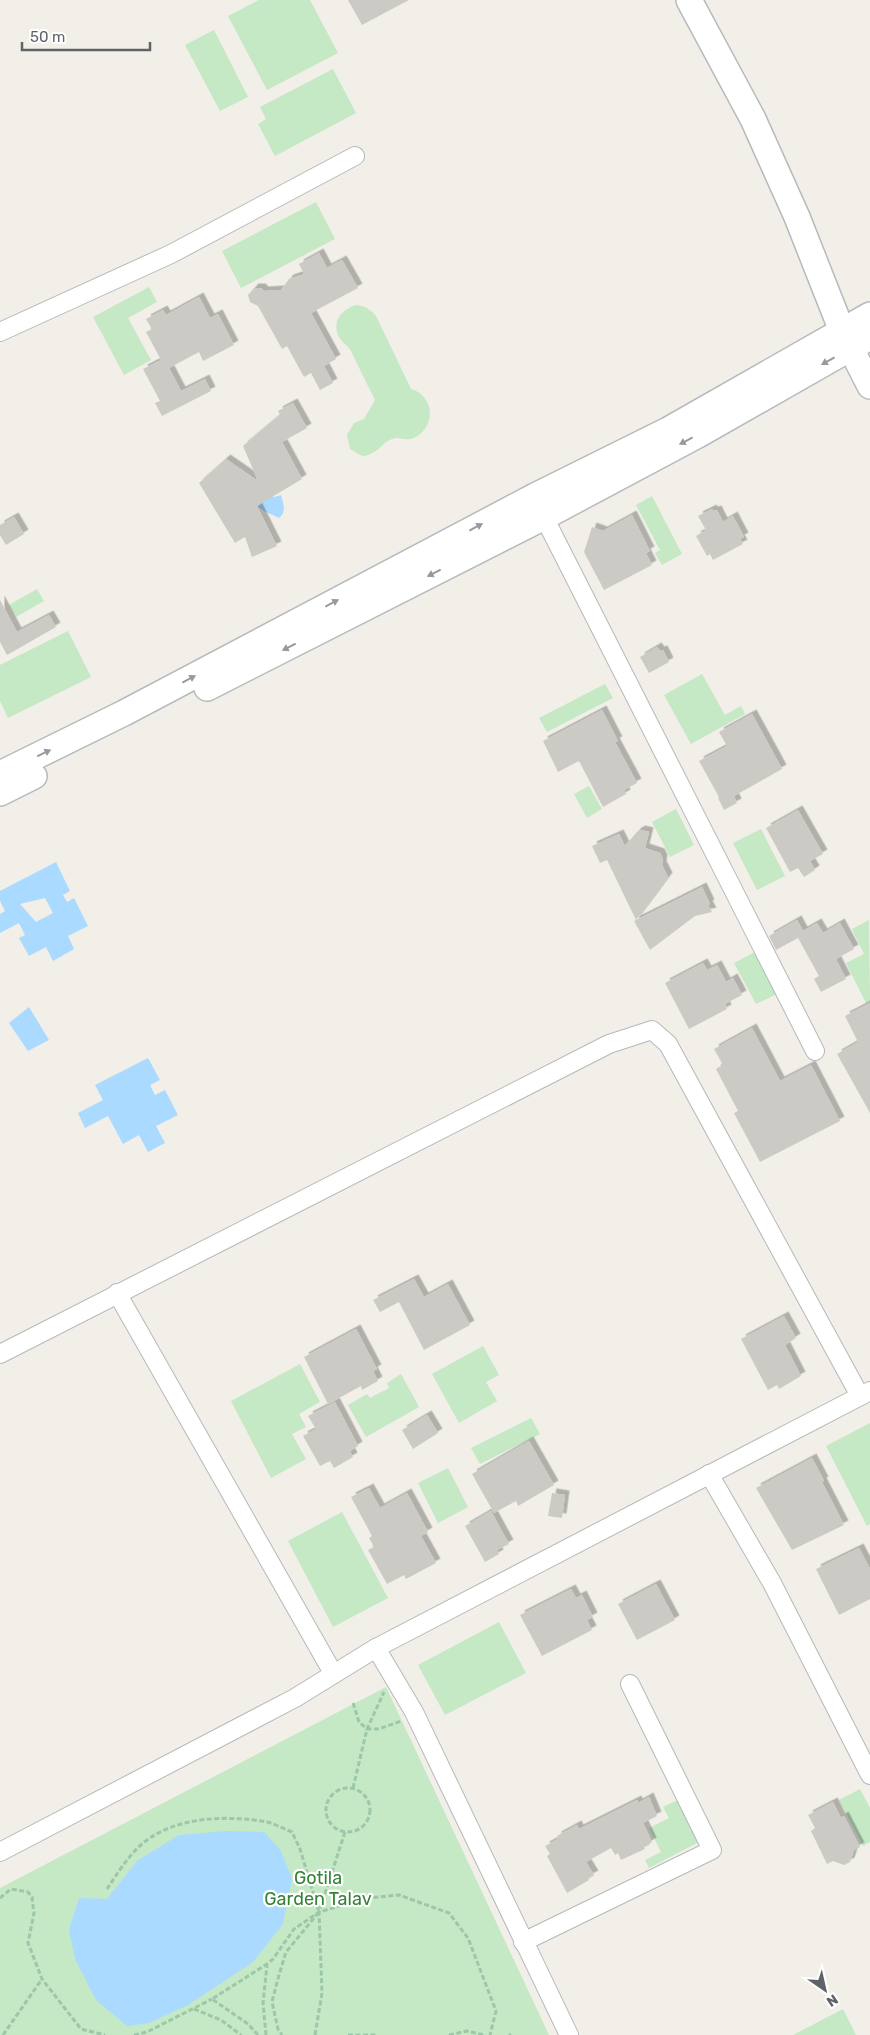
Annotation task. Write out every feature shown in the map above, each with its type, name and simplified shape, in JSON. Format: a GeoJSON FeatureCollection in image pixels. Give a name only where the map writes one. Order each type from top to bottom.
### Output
{"type":"FeatureCollection","features":[{"type":"Feature","properties":{"kind":"main road"},"geometry":{"type":"LineString","coordinates":[[689,0],[753,118],[855,339],[870,386]]}},
{"type":"Feature","properties":{"kind":"main road"},"geometry":{"type":"LineString","coordinates":[[0,793],[544,517],[698,434],[855,339],[870,315]]}},
{"type":"Feature","properties":{"kind":"main road"},"geometry":{"type":"LineString","coordinates":[[0,774],[124,713],[535,496],[855,339]]}},
{"type":"Feature","properties":{"kind":"street"},"geometry":{"type":"LineString","coordinates":[[0,332],[172,254],[355,156]]}},
{"type":"Feature","properties":{"kind":"street"},"geometry":{"type":"LineString","coordinates":[[544,517],[815,1051]]}},
{"type":"Feature","properties":{"kind":"street"},"geometry":{"type":"LineString","coordinates":[[0,1354],[609,1044],[652,1030],[668,1044],[865,1394],[376,1648],[295,1698],[0,1852]]}},
{"type":"Feature","properties":{"kind":"street"},"geometry":{"type":"LineString","coordinates":[[117,1293],[333,1673]]}},
{"type":"Feature","properties":{"kind":"street"},"geometry":{"type":"LineString","coordinates":[[709,1474],[772,1583],[870,1776]]}},
{"type":"Feature","properties":{"kind":"street"},"geometry":{"type":"LineString","coordinates":[[376,1648],[414,1712],[569,2035]]}},
{"type":"Feature","properties":{"kind":"street"},"geometry":{"type":"LineString","coordinates":[[523,1942],[712,1850],[630,1684]]}},
{"type":"Feature","properties":{"kind":"path"},"geometry":{"type":"LineString","coordinates":[[353,1788],[367,1729],[386,1687]]}},
{"type":"Feature","properties":{"kind":"path"},"geometry":{"type":"LineString","coordinates":[[352,1703],[359,1722],[367,1729],[379,1729],[402,1721]]}},
{"type":"Feature","properties":{"kind":"path"},"geometry":{"type":"LineString","coordinates":[[343,1788],[353,1788],[366,1797],[370,1805],[370,1814],[367,1822],[361,1828],[353,1832],[345,1832],[336,1829],[330,1823],[326,1806],[336,1792],[343,1788]]}},
{"type":"Feature","properties":{"kind":"path"},"geometry":{"type":"LineString","coordinates":[[107,1889],[142,1844],[172,1827],[199,1819],[268,1823],[292,1832],[300,1849],[319,1912],[322,1993],[315,2035]]}},
{"type":"Feature","properties":{"kind":"path"},"geometry":{"type":"LineString","coordinates":[[282,2035],[278,2029],[272,2002],[286,1952],[319,1912],[345,1832]]}},
{"type":"Feature","properties":{"kind":"path"},"geometry":{"type":"LineString","coordinates":[[0,1898],[12,1889],[28,1892],[32,1897],[34,1913],[28,1943],[42,1979],[81,2029],[105,2035]]}},
{"type":"Feature","properties":{"kind":"path"},"geometry":{"type":"LineString","coordinates":[[134,2035],[147,2032],[212,1999],[267,1964],[273,1959],[294,1929],[319,1912],[368,1898],[399,1895],[449,1913],[468,1938],[496,2011],[490,2035]]}},
{"type":"Feature","properties":{"kind":"path"},"geometry":{"type":"LineString","coordinates":[[266,2035],[263,2003],[267,1964]]}},
{"type":"Feature","properties":{"kind":"path"},"geometry":{"type":"LineString","coordinates":[[3,2035],[42,1979]]}},
{"type":"Feature","properties":{"kind":"path"},"geometry":{"type":"LineString","coordinates":[[212,1999],[248,2024],[258,2035]]}},
{"type":"Feature","properties":{"kind":"path"},"geometry":{"type":"LineString","coordinates":[[194,2008],[222,2020],[241,2035]]}},
{"type":"Feature","properties":{"kind":"path"},"geometry":{"type":"LineString","coordinates":[[449,2035],[468,2031],[484,2035]]}},
{"type":"Feature","properties":{"kind":"path"},"geometry":{"type":"LineString","coordinates":[[348,2035],[376,2035]]}},
{"type":"Feature","properties":{"kind":"green space"},"geometry":{"type":"Polygon","coordinates":[[[259,0],[310,0],[338,53],[267,90],[228,16],[259,0]]]}},
{"type":"Feature","properties":{"kind":"green space"},"geometry":{"type":"Polygon","coordinates":[[[214,30],[248,97],[220,111],[185,45],[214,30]]]}},
{"type":"Feature","properties":{"kind":"green space"},"geometry":{"type":"Polygon","coordinates":[[[333,69],[356,113],[275,156],[258,124],[266,119],[260,107],[333,69]]]}},
{"type":"Feature","properties":{"kind":"green space"},"geometry":{"type":"Polygon","coordinates":[[[316,202],[335,239],[241,288],[222,251],[316,202]]]}},
{"type":"Feature","properties":{"kind":"green space"},"geometry":{"type":"Polygon","coordinates":[[[149,287],[157,302],[128,318],[151,360],[124,375],[93,317],[149,287]]]}},
{"type":"Feature","properties":{"kind":"green space"},"geometry":{"type":"Polygon","coordinates":[[[356,305],[367,308],[376,316],[411,389],[425,399],[430,409],[427,425],[416,437],[391,439],[373,453],[362,456],[350,449],[347,435],[354,423],[364,419],[375,400],[351,351],[339,337],[336,326],[342,313],[356,305]]]}},
{"type":"Feature","properties":{"kind":"green space"},"geometry":{"type":"Polygon","coordinates":[[[652,496],[682,554],[662,565],[655,553],[660,550],[636,505],[652,496]]]}},
{"type":"Feature","properties":{"kind":"green space"},"geometry":{"type":"Polygon","coordinates":[[[37,589],[44,601],[16,617],[9,605],[37,589]]]}},
{"type":"Feature","properties":{"kind":"green space"},"geometry":{"type":"Polygon","coordinates":[[[68,631],[91,677],[8,718],[0,701],[0,665],[68,631]]]}},
{"type":"Feature","properties":{"kind":"green space"},"geometry":{"type":"Polygon","coordinates":[[[702,674],[725,715],[741,706],[745,714],[691,744],[664,695],[702,674]]]}},
{"type":"Feature","properties":{"kind":"green space"},"geometry":{"type":"Polygon","coordinates":[[[605,684],[613,698],[547,732],[539,718],[605,684]]]}},
{"type":"Feature","properties":{"kind":"green space"},"geometry":{"type":"Polygon","coordinates":[[[589,786],[602,809],[587,818],[574,794],[589,786]]]}},
{"type":"Feature","properties":{"kind":"green space"},"geometry":{"type":"Polygon","coordinates":[[[676,809],[694,845],[670,857],[652,822],[676,809]]]}},
{"type":"Feature","properties":{"kind":"green space"},"geometry":{"type":"Polygon","coordinates":[[[761,829],[785,876],[757,890],[733,843],[761,829]]]}},
{"type":"Feature","properties":{"kind":"green space"},"geometry":{"type":"Polygon","coordinates":[[[869,920],[870,1001],[866,1003],[846,963],[864,954],[852,929],[869,920]]]}},
{"type":"Feature","properties":{"kind":"green space"},"geometry":{"type":"Polygon","coordinates":[[[755,952],[777,994],[756,1004],[734,963],[755,952]]]}},
{"type":"Feature","properties":{"kind":"green space"},"geometry":{"type":"Polygon","coordinates":[[[483,1346],[499,1375],[486,1382],[497,1401],[459,1423],[432,1374],[483,1346]]]}},
{"type":"Feature","properties":{"kind":"green space"},"geometry":{"type":"Polygon","coordinates":[[[300,1364],[320,1402],[299,1414],[306,1427],[292,1434],[306,1459],[271,1478],[231,1401],[300,1364]]]}},
{"type":"Feature","properties":{"kind":"green space"},"geometry":{"type":"Polygon","coordinates":[[[401,1374],[419,1407],[366,1437],[348,1405],[367,1394],[370,1398],[389,1388],[387,1383],[401,1374]]]}},
{"type":"Feature","properties":{"kind":"green space"},"geometry":{"type":"Polygon","coordinates":[[[531,1418],[540,1434],[480,1464],[471,1448],[531,1418]]]}},
{"type":"Feature","properties":{"kind":"green space"},"geometry":{"type":"Polygon","coordinates":[[[870,1423],[870,1524],[867,1526],[826,1446],[870,1423]]]}},
{"type":"Feature","properties":{"kind":"green space"},"geometry":{"type":"Polygon","coordinates":[[[448,1468],[468,1507],[438,1523],[418,1483],[448,1468]]]}},
{"type":"Feature","properties":{"kind":"green space"},"geometry":{"type":"Polygon","coordinates":[[[342,1512],[388,1598],[333,1627],[288,1541],[342,1512]]]}},
{"type":"Feature","properties":{"kind":"green space"},"geometry":{"type":"Polygon","coordinates":[[[499,1622],[526,1673],[445,1715],[418,1665],[499,1622]]]}},
{"type":"Feature","properties":{"kind":"green space","name":"Gotila Garden Talav"},"geometry":{"type":"Polygon","coordinates":[[[386,1687],[549,2035],[0,2035],[0,1888],[386,1687]]]}},
{"type":"Feature","properties":{"kind":"green space"},"geometry":{"type":"Polygon","coordinates":[[[860,1789],[870,1808],[870,1842],[863,1846],[839,1800],[860,1789]]]}},
{"type":"Feature","properties":{"kind":"green space"},"geometry":{"type":"Polygon","coordinates":[[[678,1800],[699,1842],[649,1868],[645,1860],[661,1852],[649,1828],[669,1818],[663,1807],[678,1800]]]}},
{"type":"Feature","properties":{"kind":"green space"},"geometry":{"type":"Polygon","coordinates":[[[843,2009],[856,2035],[793,2035],[843,2009]]]}},
{"type":"Feature","properties":{"kind":"water"},"geometry":{"type":"Polygon","coordinates":[[[268,495],[274,497],[281,495],[284,510],[279,518],[257,506],[268,495]]]}},
{"type":"Feature","properties":{"kind":"water"},"geometry":{"type":"Polygon","coordinates":[[[56,862],[70,891],[63,895],[67,902],[74,898],[88,926],[68,936],[74,949],[53,961],[46,947],[29,956],[19,938],[25,935],[19,923],[0,933],[0,914],[5,911],[0,901],[0,891],[56,862]],[[45,898],[20,904],[36,922],[53,913],[45,898]]]}},
{"type":"Feature","properties":{"kind":"water"},"geometry":{"type":"Polygon","coordinates":[[[29,1007],[49,1040],[28,1051],[9,1023],[29,1007]]]}},
{"type":"Feature","properties":{"kind":"water"},"geometry":{"type":"Polygon","coordinates":[[[148,1058],[160,1080],[150,1085],[155,1095],[165,1090],[178,1115],[156,1126],[165,1143],[148,1152],[139,1135],[123,1144],[108,1116],[85,1128],[78,1113],[103,1100],[95,1085],[148,1058]]]}},
{"type":"Feature","properties":{"kind":"water"},"geometry":{"type":"Polygon","coordinates":[[[227,1831],[264,1832],[280,1849],[292,1878],[283,1924],[253,1962],[188,2005],[149,2023],[127,2026],[96,2000],[75,1959],[69,1930],[79,1898],[107,1899],[137,1861],[179,1835],[227,1831]]]}},
{"type":"Feature","properties":{"kind":"building"},"geometry":{"type":"Polygon","coordinates":[[[348,0],[409,0],[362,25],[348,0]]]}},
{"type":"Feature","properties":{"kind":"building"},"geometry":{"type":"Polygon","coordinates":[[[319,253],[327,268],[342,260],[358,288],[311,313],[336,359],[324,366],[333,383],[320,390],[311,373],[304,377],[287,346],[282,349],[258,306],[250,302],[248,295],[254,288],[261,288],[264,291],[281,290],[289,279],[304,274],[299,264],[319,253]]]}},
{"type":"Feature","properties":{"kind":"building"},"geometry":{"type":"Polygon","coordinates":[[[199,297],[210,318],[218,314],[234,345],[203,361],[199,352],[169,368],[181,391],[205,379],[211,391],[162,416],[155,403],[160,401],[143,369],[161,360],[146,332],[152,329],[146,319],[163,310],[166,315],[199,297]]]}},
{"type":"Feature","properties":{"kind":"building"},"geometry":{"type":"Polygon","coordinates":[[[293,403],[307,428],[282,442],[302,479],[257,506],[277,546],[252,557],[245,537],[235,543],[199,483],[226,459],[258,481],[243,446],[280,415],[278,411],[293,403]]]}},
{"type":"Feature","properties":{"kind":"building"},"geometry":{"type":"Polygon","coordinates":[[[712,509],[713,511],[717,510],[723,522],[733,516],[744,537],[740,539],[743,544],[713,560],[710,554],[707,556],[696,536],[706,530],[698,516],[712,509]]]}},
{"type":"Feature","properties":{"kind":"building"},"geometry":{"type":"Polygon","coordinates":[[[632,515],[650,551],[646,553],[652,565],[604,590],[584,552],[592,527],[603,531],[632,515]]]}},
{"type":"Feature","properties":{"kind":"building"},"geometry":{"type":"Polygon","coordinates":[[[14,517],[24,534],[6,545],[0,535],[0,525],[14,517]]]}},
{"type":"Feature","properties":{"kind":"building"},"geometry":{"type":"Polygon","coordinates":[[[0,600],[17,632],[49,615],[56,627],[7,655],[0,642],[0,600]]]}},
{"type":"Feature","properties":{"kind":"building"},"geometry":{"type":"Polygon","coordinates":[[[657,647],[660,651],[663,650],[669,662],[649,673],[640,657],[657,647]]]}},
{"type":"Feature","properties":{"kind":"building"},"geometry":{"type":"Polygon","coordinates":[[[602,710],[618,741],[615,742],[637,783],[624,790],[626,794],[603,807],[579,761],[558,772],[543,741],[602,710]]]}},
{"type":"Feature","properties":{"kind":"building"},"geometry":{"type":"Polygon","coordinates":[[[752,714],[782,769],[734,796],[737,803],[724,810],[699,761],[727,746],[719,732],[752,714]]]}},
{"type":"Feature","properties":{"kind":"building"},"geometry":{"type":"Polygon","coordinates":[[[798,810],[823,854],[810,861],[815,870],[804,877],[798,868],[790,872],[766,828],[798,810]]]}},
{"type":"Feature","properties":{"kind":"building"},"geometry":{"type":"Polygon","coordinates":[[[641,830],[649,832],[645,848],[660,853],[663,859],[662,865],[668,877],[636,920],[607,860],[600,863],[592,846],[619,834],[625,846],[641,830]]]}},
{"type":"Feature","properties":{"kind":"building"},"geometry":{"type":"Polygon","coordinates":[[[702,887],[712,912],[695,916],[650,950],[634,921],[702,887]]]}},
{"type":"Feature","properties":{"kind":"building"},"geometry":{"type":"Polygon","coordinates":[[[797,920],[803,931],[817,923],[823,933],[840,923],[854,949],[836,959],[846,979],[821,992],[814,979],[819,976],[798,938],[776,950],[769,936],[797,920]]]}},
{"type":"Feature","properties":{"kind":"building"},"geometry":{"type":"Polygon","coordinates":[[[703,963],[707,970],[717,965],[726,982],[733,978],[742,995],[725,1004],[727,1009],[689,1029],[665,983],[703,963]]]}},
{"type":"Feature","properties":{"kind":"building"},"geometry":{"type":"Polygon","coordinates":[[[870,1003],[870,1113],[837,1054],[858,1042],[845,1016],[870,1003]]]}},
{"type":"Feature","properties":{"kind":"building"},"geometry":{"type":"Polygon","coordinates":[[[752,1028],[780,1081],[811,1065],[840,1121],[760,1162],[734,1113],[738,1111],[716,1069],[723,1065],[714,1049],[752,1028]]]}},
{"type":"Feature","properties":{"kind":"building"},"geometry":{"type":"Polygon","coordinates":[[[414,1279],[424,1297],[448,1284],[470,1325],[424,1350],[399,1302],[380,1312],[373,1300],[414,1279]]]}},
{"type":"Feature","properties":{"kind":"building"},"geometry":{"type":"Polygon","coordinates":[[[784,1316],[796,1338],[785,1345],[801,1376],[779,1389],[777,1385],[768,1390],[741,1339],[784,1316]]]}},
{"type":"Feature","properties":{"kind":"building"},"geometry":{"type":"Polygon","coordinates":[[[356,1329],[377,1369],[373,1371],[378,1381],[362,1390],[361,1386],[328,1404],[304,1357],[356,1329]]]}},
{"type":"Feature","properties":{"kind":"building"},"geometry":{"type":"Polygon","coordinates":[[[335,1402],[358,1446],[350,1451],[353,1457],[334,1468],[330,1461],[320,1466],[303,1436],[316,1429],[308,1416],[335,1402]]]}},
{"type":"Feature","properties":{"kind":"building"},"geometry":{"type":"Polygon","coordinates":[[[427,1415],[438,1433],[413,1449],[402,1430],[427,1415]]]}},
{"type":"Feature","properties":{"kind":"building"},"geometry":{"type":"Polygon","coordinates":[[[529,1441],[554,1485],[518,1506],[516,1501],[494,1513],[472,1474],[529,1441]]]}},
{"type":"Feature","properties":{"kind":"building"},"geometry":{"type":"Polygon","coordinates":[[[812,1458],[844,1525],[792,1550],[756,1488],[812,1458]]]}},
{"type":"Feature","properties":{"kind":"building"},"geometry":{"type":"Polygon","coordinates":[[[369,1488],[380,1508],[407,1493],[428,1532],[421,1536],[436,1563],[406,1579],[404,1575],[387,1584],[368,1550],[374,1547],[369,1538],[372,1536],[351,1497],[369,1488]]]}},
{"type":"Feature","properties":{"kind":"building"},"geometry":{"type":"Polygon","coordinates":[[[552,1493],[565,1495],[562,1518],[548,1516],[552,1493]]]}},
{"type":"Feature","properties":{"kind":"building"},"geometry":{"type":"Polygon","coordinates":[[[491,1511],[509,1544],[497,1550],[499,1554],[485,1562],[465,1526],[491,1511]]]}},
{"type":"Feature","properties":{"kind":"building"},"geometry":{"type":"Polygon","coordinates":[[[859,1548],[870,1569],[870,1599],[839,1615],[816,1569],[859,1548]]]}},
{"type":"Feature","properties":{"kind":"building"},"geometry":{"type":"Polygon","coordinates":[[[656,1584],[675,1620],[637,1640],[618,1604],[656,1584]]]}},
{"type":"Feature","properties":{"kind":"building"},"geometry":{"type":"Polygon","coordinates":[[[571,1589],[576,1598],[582,1595],[593,1617],[587,1620],[592,1630],[542,1656],[520,1615],[571,1589]]]}},
{"type":"Feature","properties":{"kind":"building"},"geometry":{"type":"Polygon","coordinates":[[[649,1797],[657,1816],[643,1823],[652,1842],[644,1847],[645,1849],[621,1860],[618,1853],[615,1855],[611,1848],[586,1862],[594,1875],[567,1893],[547,1856],[550,1854],[545,1846],[558,1839],[557,1836],[577,1825],[579,1829],[637,1800],[638,1803],[649,1797]]]}},
{"type":"Feature","properties":{"kind":"building"},"geometry":{"type":"Polygon","coordinates":[[[833,1802],[841,1818],[844,1816],[860,1847],[854,1850],[850,1862],[844,1865],[833,1861],[827,1864],[811,1831],[815,1828],[808,1815],[833,1802]]]}}]}
